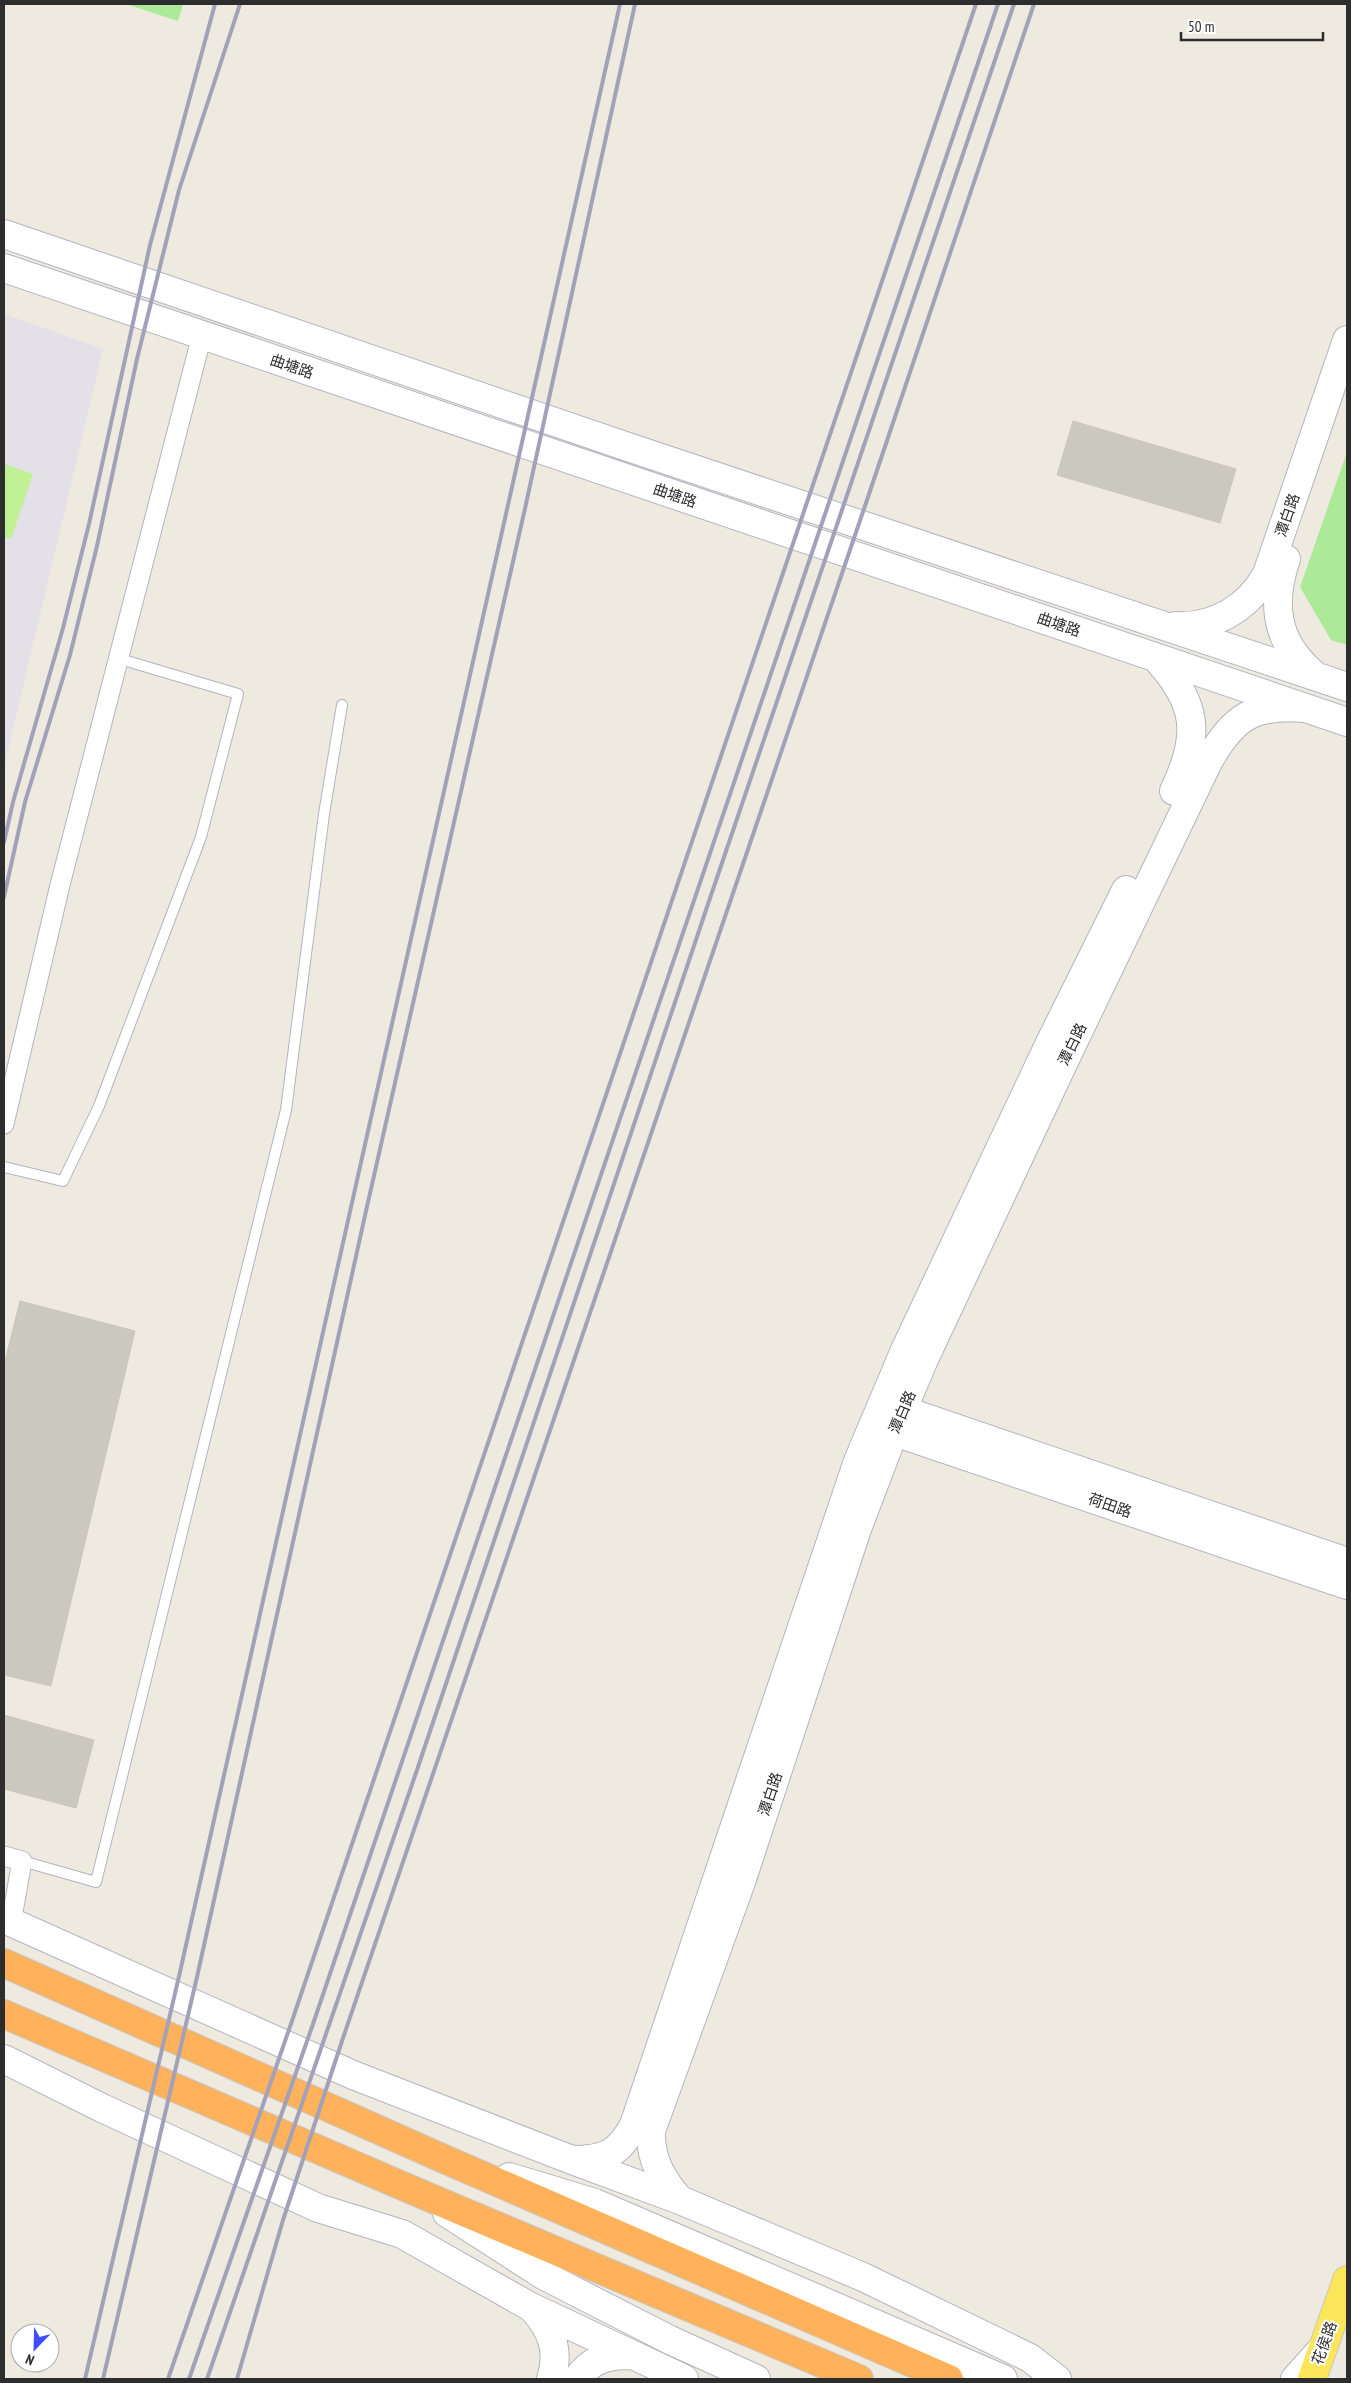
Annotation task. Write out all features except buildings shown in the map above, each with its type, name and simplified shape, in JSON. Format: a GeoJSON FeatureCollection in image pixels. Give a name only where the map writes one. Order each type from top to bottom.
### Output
{"type":"FeatureCollection","features":[{"type":"Feature","properties":{"kind":"highway"},"geometry":{"type":"LineString","coordinates":[[4,1962],[436,2155],[948,2379]]}},
{"type":"Feature","properties":{"kind":"highway"},"geometry":{"type":"LineString","coordinates":[[4,2015],[859,2379]]}},
{"type":"Feature","properties":{"kind":"main road","name":"花侯路"},"geometry":{"type":"LineString","coordinates":[[1312,2379],[1347,2280]]}},
{"type":"Feature","properties":{"kind":"street","name":"曲塘路"},"geometry":{"type":"LineString","coordinates":[[4,234],[625,446],[1347,687]]}},
{"type":"Feature","properties":{"kind":"street","name":"曲塘路"},"geometry":{"type":"LineString","coordinates":[[4,268],[1347,722]]}},
{"type":"Feature","properties":{"kind":"street"},"geometry":{"type":"LineString","coordinates":[[4,1124],[60,885],[202,336]]}},
{"type":"Feature","properties":{"kind":"street","name":"潭白路"},"geometry":{"type":"LineString","coordinates":[[1165,625],[1195,625],[1218,620],[1235,609],[1260,587],[1267,574],[1347,340]]}},
{"type":"Feature","properties":{"kind":"street","name":"潭白路"},"geometry":{"type":"LineString","coordinates":[[1315,676],[1298,661],[1287,645],[1281,629],[1277,596],[1280,577],[1347,380]]}},
{"type":"Feature","properties":{"kind":"street","name":"潭白路"},"geometry":{"type":"LineString","coordinates":[[572,2160],[593,2160],[609,2153],[625,2142],[634,2125],[723,1864],[836,1521],[888,1417],[986,1179],[1189,756],[1193,735],[1190,713],[1173,676],[1155,657]]}},
{"type":"Feature","properties":{"kind":"street","name":"潭白路"},"geometry":{"type":"LineString","coordinates":[[680,2200],[666,2185],[650,2150],[651,2132],[741,1882],[873,1486],[888,1417],[927,1354],[1066,1055],[1194,789],[1220,741],[1233,726],[1248,714],[1266,708],[1305,708]]}},
{"type":"Feature","properties":{"kind":"street"},"geometry":{"type":"LineString","coordinates":[[873,1486],[882,1470],[901,1456],[954,1440],[928,1398],[924,1374],[927,1354]]}},
{"type":"Feature","properties":{"kind":"street","name":"荷田路"},"geometry":{"type":"LineString","coordinates":[[888,1417],[1347,1585]]}},
{"type":"Feature","properties":{"kind":"street","name":"荷田路"},"geometry":{"type":"LineString","coordinates":[[954,1440],[1347,1562]]}},
{"type":"Feature","properties":{"kind":"street"},"geometry":{"type":"LineString","coordinates":[[13,1859],[8,1921],[353,2075],[680,2200],[863,2277],[1030,2358],[1057,2379]]}},
{"type":"Feature","properties":{"kind":"street"},"geometry":{"type":"LineString","coordinates":[[4,2059],[102,2108],[318,2208],[402,2234],[529,2306],[684,2379]]}},
{"type":"Feature","properties":{"kind":"street"},"geometry":{"type":"LineString","coordinates":[[436,2155],[595,2203],[1003,2379]]}},
{"type":"Feature","properties":{"kind":"street"},"geometry":{"type":"LineString","coordinates":[[412,2190],[543,2275],[670,2340],[756,2379]]}},
{"type":"Feature","properties":{"kind":"street"},"geometry":{"type":"LineString","coordinates":[[529,2306],[542,2318],[551,2333],[555,2350],[555,2368],[551,2379]]}},
{"type":"Feature","properties":{"kind":"street"},"geometry":{"type":"LineString","coordinates":[[1295,2379],[1322,2349]]}},
{"type":"Feature","properties":{"kind":"street"},"geometry":{"type":"LineString","coordinates":[[577,2379],[589,2366],[610,2355],[631,2355]]}},
{"type":"Feature","properties":{"kind":"lane"},"geometry":{"type":"LineString","coordinates":[[4,1168],[63,1181],[99,1106],[201,836],[238,694],[120,659]]}},
{"type":"Feature","properties":{"kind":"lane"},"geometry":{"type":"LineString","coordinates":[[13,1859],[96,1882],[286,1110],[324,814],[342,705]]}},
{"type":"Feature","properties":{"kind":"shaded area"},"geometry":{"type":"Polygon","coordinates":[[[4,314],[103,349],[4,767],[4,314]]]}},
{"type":"Feature","properties":{"kind":"green space"},"geometry":{"type":"Polygon","coordinates":[[[126,4],[183,4],[178,21],[126,4]]]}},
{"type":"Feature","properties":{"kind":"green space"},"geometry":{"type":"Polygon","coordinates":[[[1347,452],[1347,645],[1331,640],[1300,587],[1347,452]]]}},
{"type":"Feature","properties":{"kind":"green space"},"geometry":{"type":"Polygon","coordinates":[[[4,464],[33,474],[11,539],[4,537],[4,464]]]}},
{"type":"Feature","properties":{"kind":"railway"},"geometry":{"type":"LineString","coordinates":[[4,842],[13,802],[63,628],[89,524],[150,245],[215,4]]}},
{"type":"Feature","properties":{"kind":"railway"},"geometry":{"type":"LineString","coordinates":[[4,897],[25,802],[70,655],[97,546],[137,359],[179,190],[240,4]]}},
{"type":"Feature","properties":{"kind":"railway"},"geometry":{"type":"LineString","coordinates":[[85,2379],[180,1972],[620,4]]}},
{"type":"Feature","properties":{"kind":"railway"},"geometry":{"type":"LineString","coordinates":[[103,2379],[197,1977],[366,1211],[524,513],[635,4]]}},
{"type":"Feature","properties":{"kind":"railway"},"geometry":{"type":"LineString","coordinates":[[168,2379],[293,2018],[976,4]]}},
{"type":"Feature","properties":{"kind":"railway"},"geometry":{"type":"LineString","coordinates":[[189,2379],[313,2024],[998,4]]}},
{"type":"Feature","properties":{"kind":"railway"},"geometry":{"type":"LineString","coordinates":[[207,2379],[417,1770],[706,910],[1014,4]]}},
{"type":"Feature","properties":{"kind":"railway"},"geometry":{"type":"LineString","coordinates":[[237,2379],[283,2220],[343,2038],[1034,4]]}}]}
